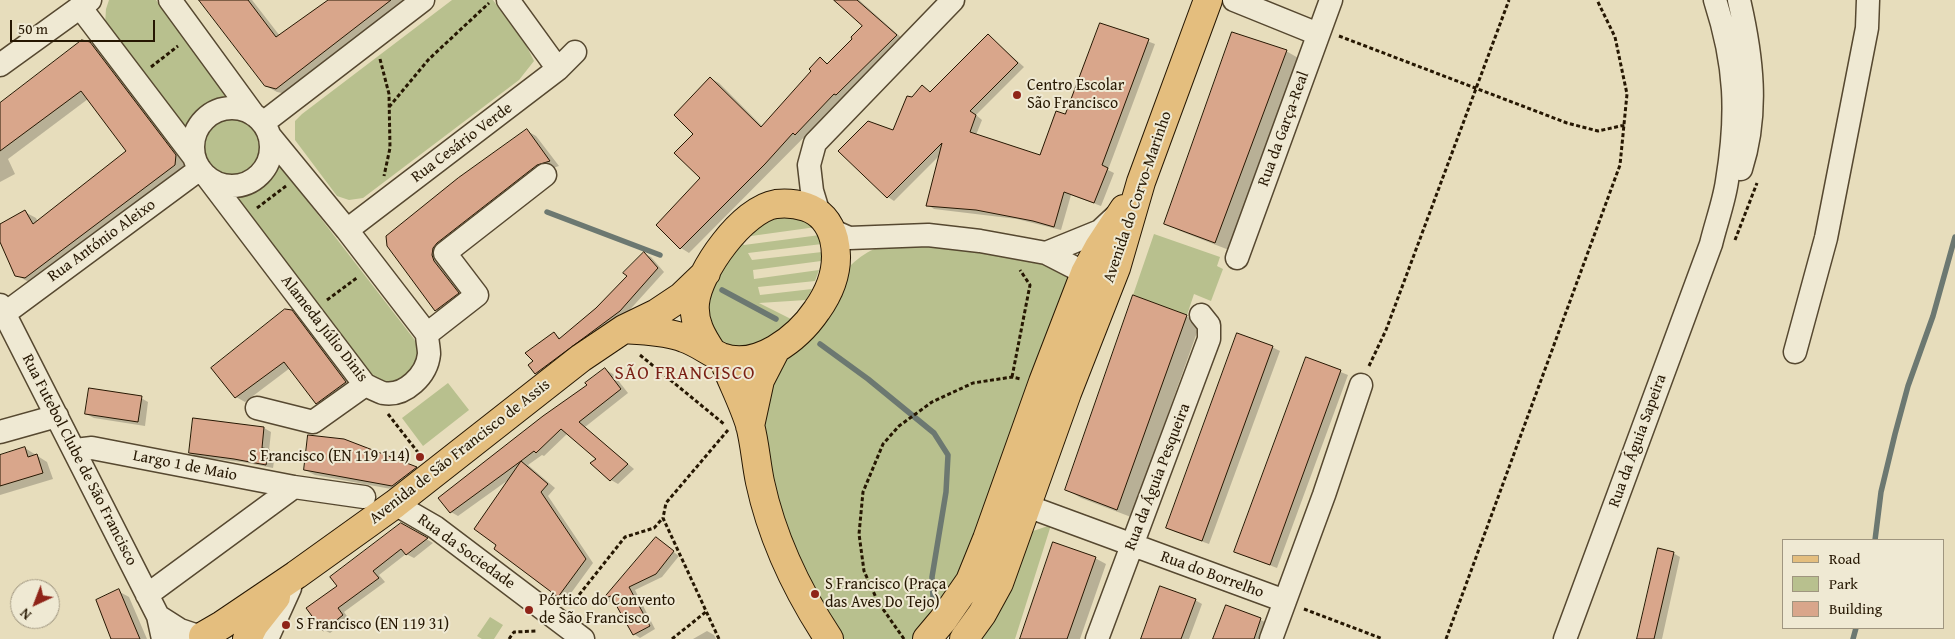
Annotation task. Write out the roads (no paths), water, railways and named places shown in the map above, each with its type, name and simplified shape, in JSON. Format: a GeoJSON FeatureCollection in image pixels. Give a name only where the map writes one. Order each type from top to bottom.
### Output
{"type":"FeatureCollection","features":[{"type":"Feature","properties":{"kind":"main road","name":"Avenida do Corvo-Marinho"},"geometry":{"type":"LineString","coordinates":[[964,639],[982,614],[999,583],[1116,268],[1141,182],[1208,0]]}},
{"type":"Feature","properties":{"kind":"main road","name":"Avenida do Corvo-Marinho"},"geometry":{"type":"LineString","coordinates":[[926,639],[944,620],[970,581],[1085,273],[1141,182]]}},
{"type":"Feature","properties":{"kind":"main road","name":"Avenida de São Francisco de Assis"},"geometry":{"type":"LineString","coordinates":[[739,427],[717,355],[700,335],[696,320],[695,302],[701,282],[728,237],[750,217],[774,204],[798,204],[814,209],[825,222]]}},
{"type":"Feature","properties":{"kind":"main road"},"geometry":{"type":"LineString","coordinates":[[624,329],[662,332],[684,338],[717,355],[738,360],[755,358],[776,349],[797,333],[814,316],[826,298],[834,278],[838,257],[825,222]]}},
{"type":"Feature","properties":{"kind":"main road","name":"Avenida de São Francisco de Assis"},"geometry":{"type":"LineString","coordinates":[[202,638],[296,575],[395,504],[581,358],[624,329],[681,297],[706,273]]}},
{"type":"Feature","properties":{"kind":"main road"},"geometry":{"type":"LineString","coordinates":[[776,349],[739,427],[760,483],[773,527],[791,573],[829,639]]}},
{"type":"Feature","properties":{"kind":"main road","name":"Avenida de São Francisco de Assis"},"geometry":{"type":"LineString","coordinates":[[247,639],[264,610],[296,575]]}},
{"type":"Feature","properties":{"kind":"street"},"geometry":{"type":"LineString","coordinates":[[170,0],[262,124],[427,334],[478,295],[445,252],[545,175]]}},
{"type":"Feature","properties":{"kind":"street"},"geometry":{"type":"LineString","coordinates":[[262,124],[423,0]]}},
{"type":"Feature","properties":{"kind":"street"},"geometry":{"type":"LineString","coordinates":[[508,0],[558,69]]}},
{"type":"Feature","properties":{"kind":"street"},"geometry":{"type":"LineString","coordinates":[[953,0],[815,142],[809,165],[812,191],[825,222],[848,238],[928,234],[1046,253],[1085,273],[1094,280],[1102,303]]}},
{"type":"Feature","properties":{"kind":"street"},"geometry":{"type":"LineString","coordinates":[[1234,0],[1318,34]]}},
{"type":"Feature","properties":{"kind":"street","name":"Rua da Garça-Real"},"geometry":{"type":"LineString","coordinates":[[1237,258],[1331,0]]}},
{"type":"Feature","properties":{"kind":"street","name":"Rua da Águia Sapeira"},"geometry":{"type":"LineString","coordinates":[[1565,639],[1711,244],[1727,182],[1733,138],[1735,102],[1732,67],[1725,30],[1715,0]]}},
{"type":"Feature","properties":{"kind":"street"},"geometry":{"type":"LineString","coordinates":[[1725,30],[1729,10],[1734,0]]}},
{"type":"Feature","properties":{"kind":"street","name":"Rua da Águia Sapeira"},"geometry":{"type":"LineString","coordinates":[[1711,244],[1724,221],[1739,177],[1747,147],[1753,112],[1753,80],[1740,0]]}},
{"type":"Feature","properties":{"kind":"street"},"geometry":{"type":"LineString","coordinates":[[1795,352],[1826,238],[1867,28],[1868,0]]}},
{"type":"Feature","properties":{"kind":"street"},"geometry":{"type":"LineString","coordinates":[[0,65],[85,4]]}},
{"type":"Feature","properties":{"kind":"street","name":"Alameda Júlio Dinis"},"geometry":{"type":"LineString","coordinates":[[85,4],[135,79],[240,220],[310,313],[374,389],[400,391],[414,384],[424,372],[429,354],[427,334]]}},
{"type":"Feature","properties":{"kind":"street","name":"Rua Cesário Verde"},"geometry":{"type":"LineString","coordinates":[[347,230],[558,69],[575,52]]}},
{"type":"Feature","properties":{"kind":"street"},"geometry":{"type":"LineString","coordinates":[[227,108],[241,109],[262,124],[271,147],[269,159],[264,170],[255,179],[244,184],[232,186],[219,184],[201,168],[193,144],[196,131],[204,120],[215,112],[227,108]]}},
{"type":"Feature","properties":{"kind":"street","name":"Rua António Aleixo"},"geometry":{"type":"LineString","coordinates":[[2,309],[201,168]]}},
{"type":"Feature","properties":{"kind":"street"},"geometry":{"type":"LineString","coordinates":[[1046,253],[1100,231],[1126,206]]}},
{"type":"Feature","properties":{"kind":"street","name":"Rua Futebol Clube de São Francisco"},"geometry":{"type":"LineString","coordinates":[[2,309],[158,616],[163,639]]}},
{"type":"Feature","properties":{"kind":"street","name":"Rua da Águia Pesqueira"},"geometry":{"type":"LineString","coordinates":[[1097,639],[1209,339],[1209,325],[1201,315]]}},
{"type":"Feature","properties":{"kind":"street"},"geometry":{"type":"LineString","coordinates":[[1271,639],[1324,495],[1361,386]]}},
{"type":"Feature","properties":{"kind":"street"},"geometry":{"type":"LineString","coordinates":[[257,408],[313,422],[374,389]]}},
{"type":"Feature","properties":{"kind":"street"},"geometry":{"type":"LineString","coordinates":[[0,432],[57,416]]}},
{"type":"Feature","properties":{"kind":"street"},"geometry":{"type":"LineString","coordinates":[[994,521],[1027,506],[1020,476],[1030,423]]}},
{"type":"Feature","properties":{"kind":"street","name":"Largo 1 de Maio"},"geometry":{"type":"LineString","coordinates":[[75,450],[92,448],[294,486],[364,497]]}},
{"type":"Feature","properties":{"kind":"street"},"geometry":{"type":"LineString","coordinates":[[147,594],[294,486]]}},
{"type":"Feature","properties":{"kind":"street","name":"Rua da Sociedade"},"geometry":{"type":"LineString","coordinates":[[395,504],[435,526],[583,639]]}},
{"type":"Feature","properties":{"kind":"street","name":"Rua do Borrelho"},"geometry":{"type":"LineString","coordinates":[[1027,506],[1285,601]]}},
{"type":"Feature","properties":{"kind":"street"},"geometry":{"type":"LineString","coordinates":[[267,639],[296,575]]}},
{"type":"Feature","properties":{"kind":"street"},"geometry":{"type":"LineString","coordinates":[[158,616],[180,630],[202,638]]}},
{"type":"Feature","properties":{"kind":"waterway"},"geometry":{"type":"LineString","coordinates":[[547,212],[660,255]]}},
{"type":"Feature","properties":{"kind":"waterway"},"geometry":{"type":"LineString","coordinates":[[1875,539],[1881,492],[1895,434],[1908,386],[1933,316],[1955,237]]}},
{"type":"Feature","properties":{"kind":"waterway"},"geometry":{"type":"LineString","coordinates":[[722,290],[776,319]]}},
{"type":"Feature","properties":{"kind":"waterway"},"geometry":{"type":"LineString","coordinates":[[820,344],[868,379],[934,433],[948,455],[946,492],[932,577],[933,598],[936,607]]}},
{"type":"Feature","properties":{"kind":"waterway"},"geometry":{"type":"LineString","coordinates":[[1853,639],[1856,629]]}},
{"type":"Feature","properties":{"kind":"place","name":"Centro Escolar São Francisco"},"geometry":{"type":"Point","coordinates":[1017,95]}},
{"type":"Feature","properties":{"kind":"place","name":"S Francisco (EN 119 114)"},"geometry":{"type":"Point","coordinates":[420,457]}},
{"type":"Feature","properties":{"kind":"place","name":"S Francisco (Praça das Aves Do Tejo)"},"geometry":{"type":"Point","coordinates":[815,594]}},
{"type":"Feature","properties":{"kind":"place","name":"Pórtico do Convento de São Francisco"},"geometry":{"type":"Point","coordinates":[529,610]}},
{"type":"Feature","properties":{"kind":"place","name":"S Francisco (EN 119 31)"},"geometry":{"type":"Point","coordinates":[286,625]}},
{"type":"Feature","properties":{"kind":"district","name":"SÃO FRANCISCO"},"geometry":{"type":"Point","coordinates":[685,374]}}]}
